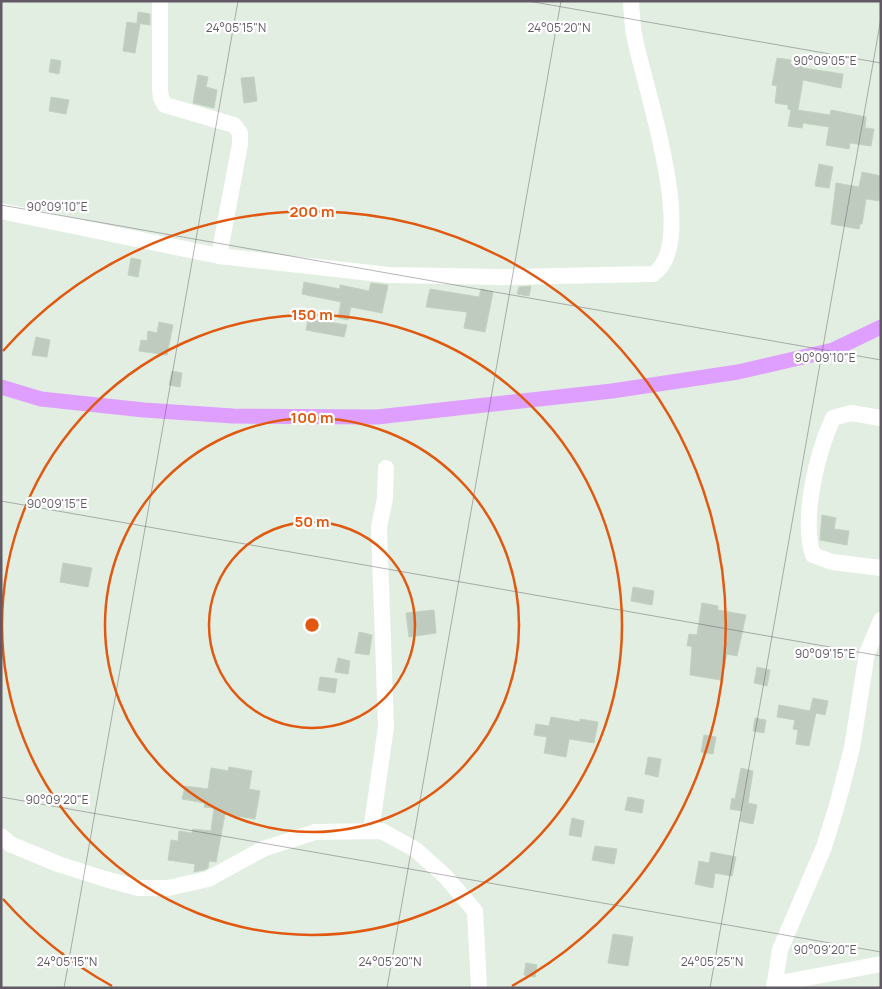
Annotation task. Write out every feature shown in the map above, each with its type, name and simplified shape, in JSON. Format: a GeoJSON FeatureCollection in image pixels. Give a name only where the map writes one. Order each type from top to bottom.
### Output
{"type":"FeatureCollection","features":[{"type":"Feature","properties":{"kind":"street"},"geometry":{"type":"LineString","coordinates":[[160,1],[160,98],[165,105],[234,125],[240,133],[240,144],[219,256]]}},
{"type":"Feature","properties":{"kind":"street"},"geometry":{"type":"LineString","coordinates":[[1,211],[219,256],[389,275],[504,278],[653,274],[661,268],[669,254],[672,195],[634,38],[631,1]]}},
{"type":"Feature","properties":{"kind":"street"},"geometry":{"type":"LineString","coordinates":[[881,418],[851,413],[833,418],[824,438],[817,464],[809,526],[809,544],[813,555],[832,562],[881,568]]}},
{"type":"Feature","properties":{"kind":"street"},"geometry":{"type":"LineString","coordinates":[[371,831],[386,727],[379,527],[385,498],[386,468]]}},
{"type":"Feature","properties":{"kind":"street"},"geometry":{"type":"LineString","coordinates":[[881,620],[866,653],[852,748],[837,805],[824,846],[780,950],[774,986],[881,964]]}},
{"type":"Feature","properties":{"kind":"street"},"geometry":{"type":"LineString","coordinates":[[1,836],[10,844],[58,864],[105,879],[138,888],[168,888],[208,879],[263,849],[315,832],[382,831],[416,850],[445,876],[474,911],[479,988]]}},
{"type":"Feature","properties":{"kind":"building"},"geometry":{"type":"Polygon","coordinates":[[[138,12],[150,14],[150,25],[137,23],[138,12]]]}},
{"type":"Feature","properties":{"kind":"building"},"geometry":{"type":"Polygon","coordinates":[[[127,22],[140,24],[135,53],[123,51],[127,22]]]}},
{"type":"Feature","properties":{"kind":"building"},"geometry":{"type":"Polygon","coordinates":[[[777,58],[791,60],[790,64],[804,66],[803,68],[843,74],[841,88],[803,80],[798,110],[830,115],[831,110],[866,117],[865,128],[874,129],[871,146],[850,143],[849,149],[826,145],[829,127],[803,123],[802,128],[788,126],[791,110],[788,109],[788,105],[775,103],[777,86],[772,85],[777,58]]]}},
{"type":"Feature","properties":{"kind":"building"},"geometry":{"type":"Polygon","coordinates":[[[51,59],[61,61],[59,74],[49,72],[51,59]]]}},
{"type":"Feature","properties":{"kind":"building"},"geometry":{"type":"Polygon","coordinates":[[[198,75],[208,77],[206,87],[217,90],[214,108],[193,103],[198,75]]]}},
{"type":"Feature","properties":{"kind":"building"},"geometry":{"type":"Polygon","coordinates":[[[254,77],[257,101],[244,103],[241,78],[254,77]]]}},
{"type":"Feature","properties":{"kind":"building"},"geometry":{"type":"Polygon","coordinates":[[[51,97],[69,100],[66,114],[49,111],[51,97]]]}},
{"type":"Feature","properties":{"kind":"building"},"geometry":{"type":"Polygon","coordinates":[[[819,164],[833,167],[829,188],[815,186],[819,164]]]}},
{"type":"Feature","properties":{"kind":"building"},"geometry":{"type":"Polygon","coordinates":[[[862,172],[881,176],[881,201],[866,199],[862,224],[860,224],[859,229],[831,224],[836,183],[859,187],[862,172]]]}},
{"type":"Feature","properties":{"kind":"building"},"geometry":{"type":"Polygon","coordinates":[[[131,258],[141,260],[138,277],[128,275],[131,258]]]}},
{"type":"Feature","properties":{"kind":"building"},"geometry":{"type":"Polygon","coordinates":[[[304,282],[340,289],[340,285],[369,291],[371,283],[388,285],[382,313],[351,307],[348,320],[338,318],[341,302],[302,294],[304,282]]]}},
{"type":"Feature","properties":{"kind":"building"},"geometry":{"type":"Polygon","coordinates":[[[531,286],[529,296],[517,294],[519,287],[531,286]]]}},
{"type":"Feature","properties":{"kind":"building"},"geometry":{"type":"Polygon","coordinates":[[[430,289],[479,297],[481,289],[493,292],[485,332],[464,328],[467,312],[426,307],[430,289]]]}},
{"type":"Feature","properties":{"kind":"building"},"geometry":{"type":"Polygon","coordinates":[[[308,319],[347,325],[344,337],[306,330],[308,319]]]}},
{"type":"Feature","properties":{"kind":"building"},"geometry":{"type":"Polygon","coordinates":[[[159,322],[173,325],[167,355],[139,351],[141,340],[147,341],[148,331],[157,333],[159,322]]]}},
{"type":"Feature","properties":{"kind":"building"},"geometry":{"type":"Polygon","coordinates":[[[36,337],[50,340],[47,357],[32,355],[36,337]]]}},
{"type":"Feature","properties":{"kind":"building"},"geometry":{"type":"Polygon","coordinates":[[[172,371],[182,373],[180,387],[169,385],[172,371]]]}},
{"type":"Feature","properties":{"kind":"building"},"geometry":{"type":"Polygon","coordinates":[[[822,515],[836,518],[834,529],[849,531],[847,545],[820,540],[822,515]]]}},
{"type":"Feature","properties":{"kind":"building"},"geometry":{"type":"Polygon","coordinates":[[[63,563],[92,568],[88,587],[60,582],[63,563]]]}},
{"type":"Feature","properties":{"kind":"building"},"geometry":{"type":"Polygon","coordinates":[[[633,587],[654,591],[652,605],[631,601],[633,587]]]}},
{"type":"Feature","properties":{"kind":"building"},"geometry":{"type":"Polygon","coordinates":[[[702,603],[718,606],[718,610],[746,615],[737,656],[727,654],[721,680],[690,675],[692,646],[687,646],[689,634],[697,635],[702,603]]]}},
{"type":"Feature","properties":{"kind":"building"},"geometry":{"type":"Polygon","coordinates":[[[434,610],[436,633],[409,637],[406,613],[434,610]]]}},
{"type":"Feature","properties":{"kind":"building"},"geometry":{"type":"Polygon","coordinates":[[[359,632],[372,635],[369,655],[355,653],[359,632]]]}},
{"type":"Feature","properties":{"kind":"building"},"geometry":{"type":"Polygon","coordinates":[[[338,658],[350,661],[348,674],[335,672],[338,658]]]}},
{"type":"Feature","properties":{"kind":"building"},"geometry":{"type":"Polygon","coordinates":[[[757,667],[770,670],[767,686],[754,683],[757,667]]]}},
{"type":"Feature","properties":{"kind":"building"},"geometry":{"type":"Polygon","coordinates":[[[320,677],[337,679],[335,693],[318,690],[320,677]]]}},
{"type":"Feature","properties":{"kind":"building"},"geometry":{"type":"Polygon","coordinates":[[[813,698],[828,701],[825,715],[816,713],[809,746],[796,744],[798,730],[793,729],[795,720],[777,717],[779,705],[810,711],[813,698]]]}},
{"type":"Feature","properties":{"kind":"building"},"geometry":{"type":"Polygon","coordinates":[[[551,717],[580,722],[580,719],[598,722],[594,743],[569,739],[566,757],[544,753],[547,737],[534,735],[536,724],[549,726],[551,717]]]}},
{"type":"Feature","properties":{"kind":"building"},"geometry":{"type":"Polygon","coordinates":[[[755,718],[766,720],[764,733],[753,731],[755,718]]]}},
{"type":"Feature","properties":{"kind":"building"},"geometry":{"type":"Polygon","coordinates":[[[704,735],[716,737],[713,754],[701,752],[704,735]]]}},
{"type":"Feature","properties":{"kind":"building"},"geometry":{"type":"Polygon","coordinates":[[[648,757],[661,759],[658,777],[645,774],[648,757]]]}},
{"type":"Feature","properties":{"kind":"building"},"geometry":{"type":"Polygon","coordinates":[[[229,767],[252,771],[249,789],[260,791],[255,819],[225,814],[216,862],[209,861],[208,868],[204,870],[194,872],[195,864],[168,860],[171,840],[178,841],[179,831],[192,833],[193,829],[211,831],[214,808],[204,807],[205,803],[182,799],[185,786],[208,789],[211,768],[228,771],[229,767]]]}},
{"type":"Feature","properties":{"kind":"building"},"geometry":{"type":"Polygon","coordinates":[[[741,768],[753,771],[748,803],[757,805],[753,824],[740,821],[742,811],[730,809],[732,798],[735,799],[741,768]]]}},
{"type":"Feature","properties":{"kind":"building"},"geometry":{"type":"Polygon","coordinates":[[[628,797],[644,800],[642,813],[625,810],[628,797]]]}},
{"type":"Feature","properties":{"kind":"building"},"geometry":{"type":"Polygon","coordinates":[[[572,818],[584,821],[581,837],[569,835],[572,818]]]}},
{"type":"Feature","properties":{"kind":"building"},"geometry":{"type":"Polygon","coordinates":[[[595,846],[617,849],[614,864],[592,860],[595,846]]]}},
{"type":"Feature","properties":{"kind":"building"},"geometry":{"type":"Polygon","coordinates":[[[711,852],[736,857],[732,876],[715,873],[713,888],[695,884],[699,861],[709,863],[711,852]]]}},
{"type":"Feature","properties":{"kind":"building"},"geometry":{"type":"Polygon","coordinates":[[[613,934],[633,937],[628,966],[608,963],[613,934]]]}},
{"type":"Feature","properties":{"kind":"building"},"geometry":{"type":"Polygon","coordinates":[[[526,963],[537,965],[535,977],[524,975],[526,963]]]}},
{"type":"Feature","properties":{"kind":"waterway"},"geometry":{"type":"LineString","coordinates":[[1,387],[41,399],[144,410],[233,416],[377,417],[612,391],[738,372],[833,350],[881,327]]}}]}
